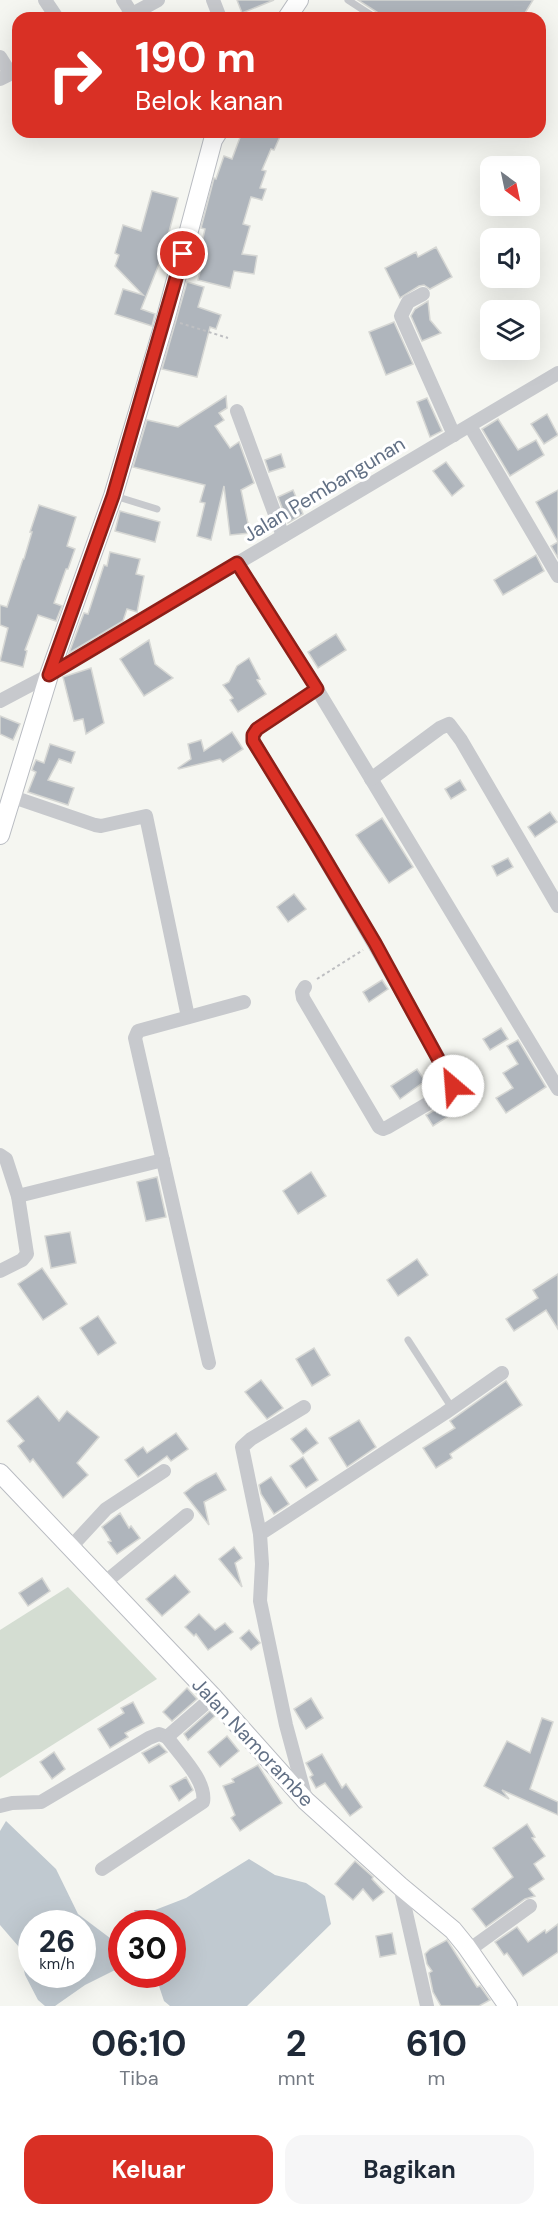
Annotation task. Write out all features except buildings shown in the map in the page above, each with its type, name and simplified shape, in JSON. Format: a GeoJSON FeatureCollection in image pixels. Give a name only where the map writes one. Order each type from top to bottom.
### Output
{"type":"FeatureCollection","features":[{"type":"Feature","properties":{"kind":"main road"},"geometry":{"type":"LineString","coordinates":[[0,835],[9,796],[49,675],[113,496],[166,318],[213,138]]}},
{"type":"Feature","properties":{"kind":"main road","name":"Jalan Namorambe"},"geometry":{"type":"LineString","coordinates":[[2,1480],[213,1698],[306,1801],[400,1886],[453,1930],[508,2006]]}},
{"type":"Feature","properties":{"kind":"street"},"geometry":{"type":"LineString","coordinates":[[136,12],[159,0]]}},
{"type":"Feature","properties":{"kind":"street"},"geometry":{"type":"LineString","coordinates":[[0,57],[9,74]]}},
{"type":"Feature","properties":{"kind":"street"},"geometry":{"type":"LineString","coordinates":[[423,294],[408,302],[401,316],[454,435]]}},
{"type":"Feature","properties":{"kind":"street","name":"Jalan Pembangunan"},"geometry":{"type":"LineString","coordinates":[[0,701],[49,675],[558,374]]}},
{"type":"Feature","properties":{"kind":"street"},"geometry":{"type":"LineString","coordinates":[[237,411],[283,536]]}},
{"type":"Feature","properties":{"kind":"street"},"geometry":{"type":"LineString","coordinates":[[470,426],[558,576]]}},
{"type":"Feature","properties":{"kind":"street"},"geometry":{"type":"LineString","coordinates":[[237,563],[317,689],[558,1089]]}},
{"type":"Feature","properties":{"kind":"street"},"geometry":{"type":"LineString","coordinates":[[305,987],[302,992],[303,998],[379,1127],[383,1129],[388,1127],[451,1090],[452,1082],[375,943],[253,741],[253,735],[257,729],[317,689]]}},
{"type":"Feature","properties":{"kind":"street"},"geometry":{"type":"LineString","coordinates":[[371,779],[440,728],[449,724],[461,740],[558,906]]}},
{"type":"Feature","properties":{"kind":"street"},"geometry":{"type":"LineString","coordinates":[[9,796],[101,826],[146,816],[188,1017]]}},
{"type":"Feature","properties":{"kind":"street"},"geometry":{"type":"LineString","coordinates":[[209,1363],[135,1038],[138,1031],[244,1002]]}},
{"type":"Feature","properties":{"kind":"street"},"geometry":{"type":"LineString","coordinates":[[0,1155],[6,1159],[18,1196],[27,1254],[22,1260],[0,1271]]}},
{"type":"Feature","properties":{"kind":"street"},"geometry":{"type":"LineString","coordinates":[[18,1196],[163,1160]]}},
{"type":"Feature","properties":{"kind":"street"},"geometry":{"type":"LineString","coordinates":[[260,1534],[502,1373]]}},
{"type":"Feature","properties":{"kind":"street"},"geometry":{"type":"LineString","coordinates":[[304,1407],[250,1439],[242,1447],[260,1534],[262,1564],[260,1601],[286,1725],[306,1801]]}},
{"type":"Feature","properties":{"kind":"street"},"geometry":{"type":"LineString","coordinates":[[70,1548],[106,1509],[164,1471]]}},
{"type":"Feature","properties":{"kind":"street"},"geometry":{"type":"LineString","coordinates":[[103,1584],[187,1515]]}},
{"type":"Feature","properties":{"kind":"street"},"geometry":{"type":"LineString","coordinates":[[167,1737],[213,1698]]}},
{"type":"Feature","properties":{"kind":"street"},"geometry":{"type":"LineString","coordinates":[[0,1806],[12,1803],[41,1802],[149,1738],[159,1734],[167,1737],[200,1782],[204,1794],[203,1802],[102,1869]]}},
{"type":"Feature","properties":{"kind":"street"},"geometry":{"type":"LineString","coordinates":[[400,1886],[427,2006]]}},
{"type":"Feature","properties":{"kind":"street"},"geometry":{"type":"LineString","coordinates":[[469,1950],[530,1906]]}},
{"type":"Feature","properties":{"kind":"lane"},"geometry":{"type":"LineString","coordinates":[[348,0],[366,12]]}},
{"type":"Feature","properties":{"kind":"lane"},"geometry":{"type":"LineString","coordinates":[[113,496],[157,509]]}},
{"type":"Feature","properties":{"kind":"lane"},"geometry":{"type":"LineString","coordinates":[[408,1340],[452,1408]]}},
{"type":"Feature","properties":{"kind":"path"},"geometry":{"type":"LineString","coordinates":[[166,318],[228,338]]}},
{"type":"Feature","properties":{"kind":"path"},"geometry":{"type":"LineString","coordinates":[[305,987],[375,943]]}},
{"type":"Feature","properties":{"kind":"shaded area"},"geometry":{"type":"Polygon","coordinates":[[[68,1587],[157,1679],[0,1778],[0,1630],[68,1587]]]}},
{"type":"Feature","properties":{"kind":"shaded area"},"geometry":{"type":"Polygon","coordinates":[[[6,1821],[56,1869],[76,1910],[18,1910],[18,1946],[0,1925],[0,1831],[6,1821]]]}},
{"type":"Feature","properties":{"kind":"shaded area"},"geometry":{"type":"Polygon","coordinates":[[[249,1859],[275,1875],[306,1883],[325,1896],[331,1924],[247,2006],[170,2006],[164,2001],[160,1988],[186,1988],[186,1910],[155,1910],[186,1898],[249,1859]]]}},
{"type":"Feature","properties":{"kind":"shaded area"},"geometry":{"type":"Polygon","coordinates":[[[96,1928],[108,1936],[108,1974],[96,1980],[96,1928]]]}},
{"type":"Feature","properties":{"kind":"shaded area"},"geometry":{"type":"Polygon","coordinates":[[[32,1988],[81,1988],[55,2006],[45,2006],[38,2000],[32,1988]]]}},
{"type":"Feature","properties":{"kind":"route"},"geometry":{"type":"LineString","coordinates":[[183,254],[113,496],[49,675],[237,563],[317,689],[257,729],[253,735],[253,741],[375,943],[453,1086]]}}]}
